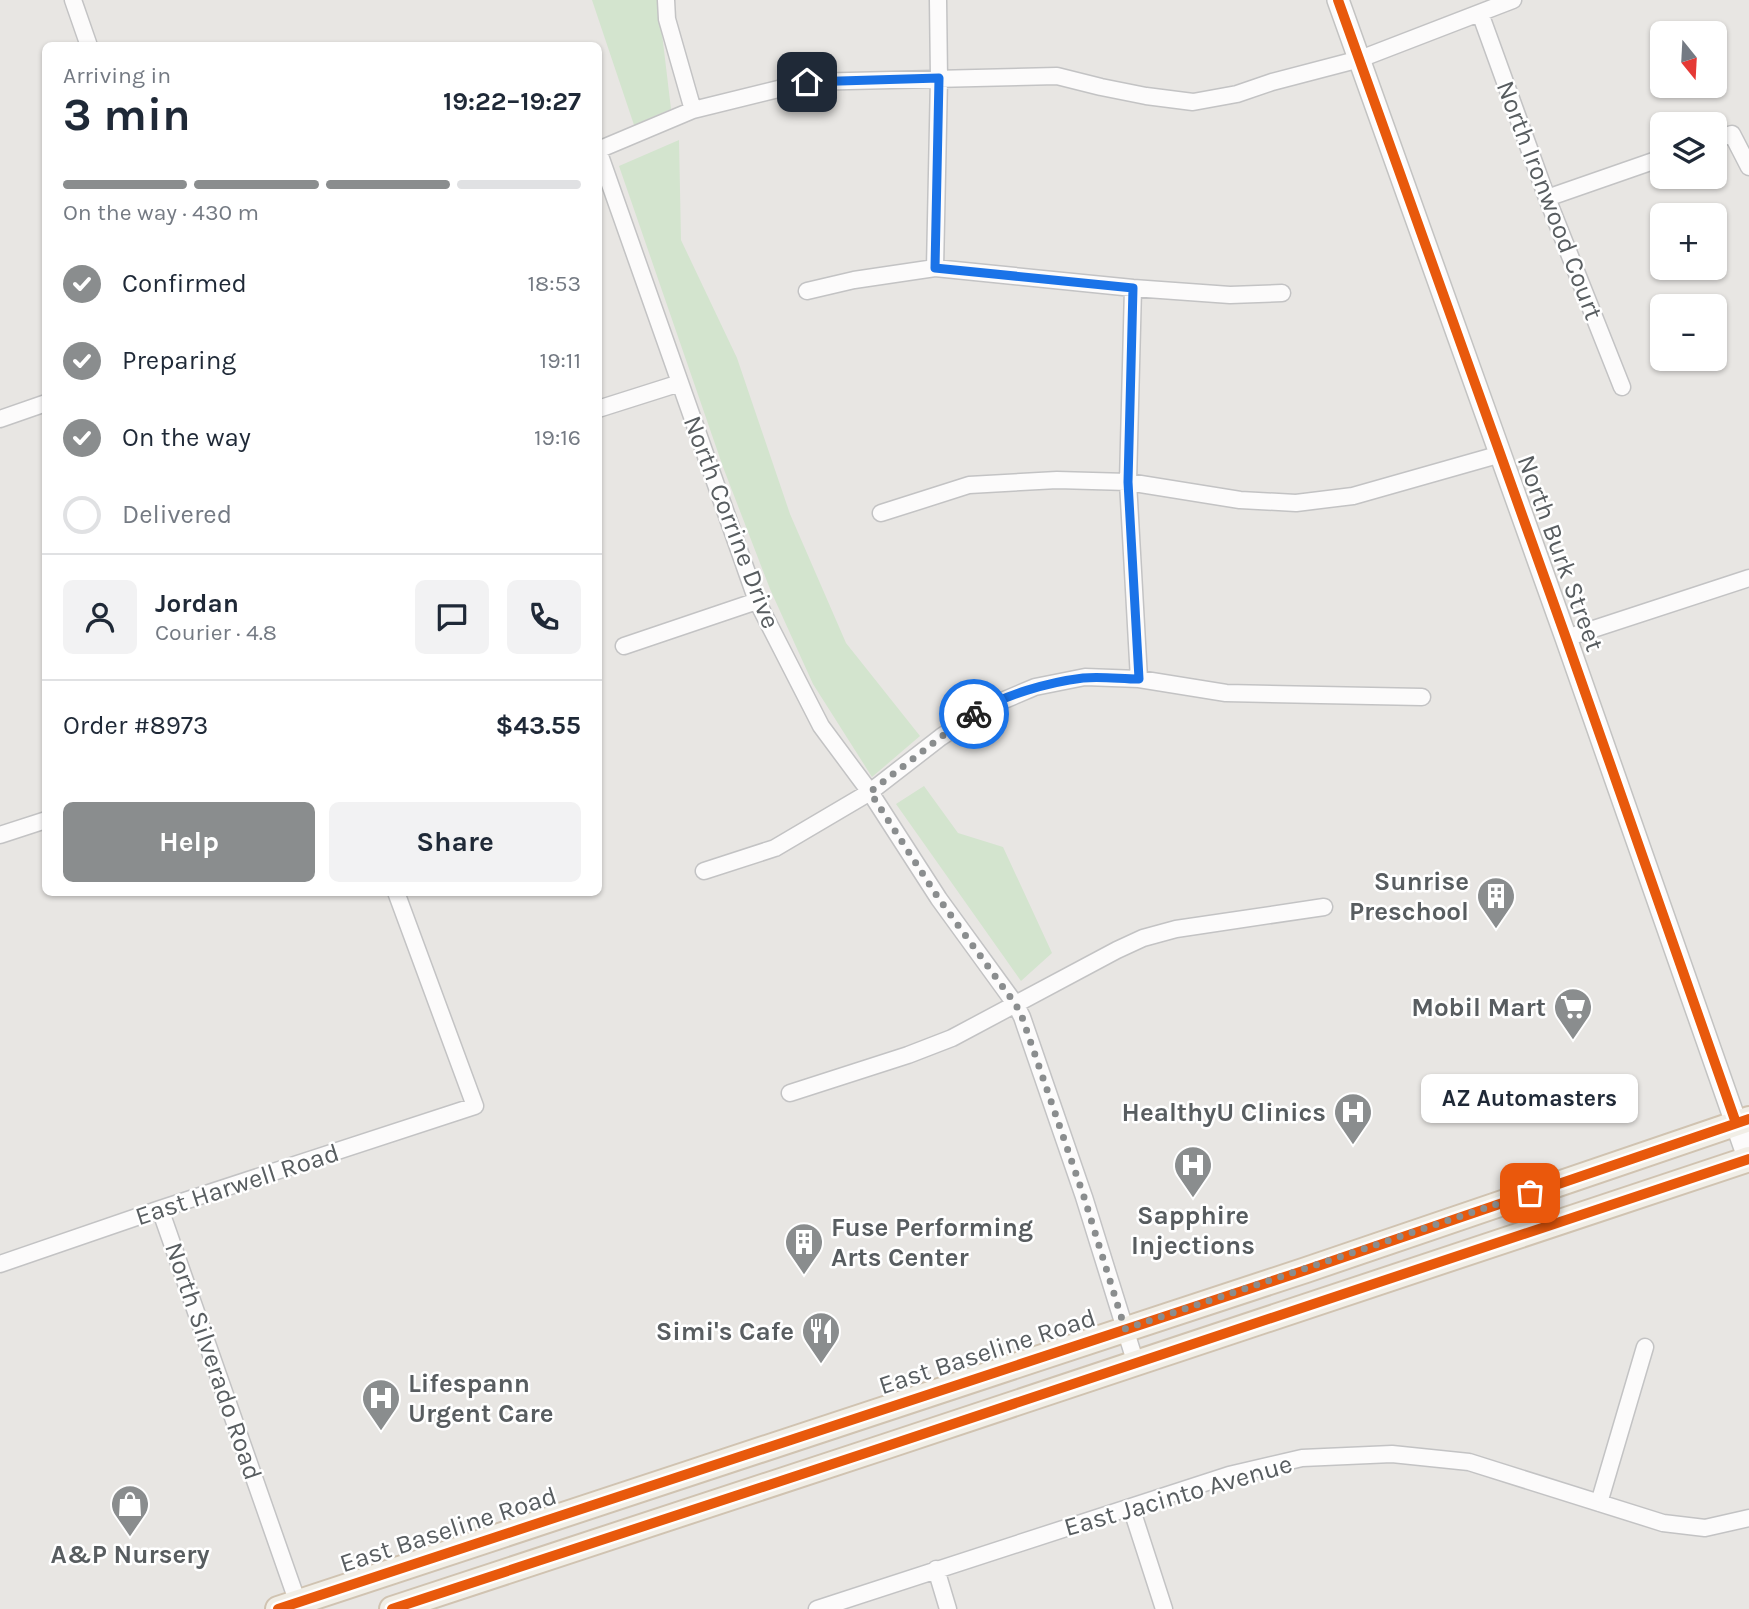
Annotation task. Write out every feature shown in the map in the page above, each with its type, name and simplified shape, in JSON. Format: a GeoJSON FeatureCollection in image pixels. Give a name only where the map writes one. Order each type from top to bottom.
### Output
{"type":"FeatureCollection","features":[{"type":"Feature","properties":{"kind":"main road","name":"East Baseline Road"},"geometry":{"type":"LineString","coordinates":[[291,1607],[1293,1274],[1746,1143]]}},
{"type":"Feature","properties":{"kind":"main road"},"geometry":{"type":"LineString","coordinates":[[392,1609],[1136,1364],[1368,1284],[1746,1143]]}},
{"type":"Feature","properties":{"kind":"street"},"geometry":{"type":"LineString","coordinates":[[73,0],[88,42]]}},
{"type":"Feature","properties":{"kind":"street"},"geometry":{"type":"LineString","coordinates":[[666,0],[667,19],[693,110]]}},
{"type":"Feature","properties":{"kind":"street"},"geometry":{"type":"LineString","coordinates":[[935,268],[938,0]]}},
{"type":"Feature","properties":{"kind":"street","name":"North Burk Street"},"geometry":{"type":"LineString","coordinates":[[1338,0],[1746,1143]]}},
{"type":"Feature","properties":{"kind":"street"},"geometry":{"type":"LineString","coordinates":[[602,148],[693,110],[807,82],[1057,76],[1135,94],[1193,102],[1237,94],[1272,82],[1360,60],[1513,0]]}},
{"type":"Feature","properties":{"kind":"street","name":"North Ironwood Court"},"geometry":{"type":"LineString","coordinates":[[1480,13],[1547,198],[1622,387]]}},
{"type":"Feature","properties":{"kind":"street"},"geometry":{"type":"LineString","coordinates":[[1727,135],[1732,134],[1749,167]]}},
{"type":"Feature","properties":{"kind":"street","name":"North Corrine Drive"},"geometry":{"type":"LineString","coordinates":[[602,161],[757,601],[821,726],[870,792],[939,899],[1016,1005],[1030,1034],[1136,1364]]}},
{"type":"Feature","properties":{"kind":"street"},"geometry":{"type":"LineString","coordinates":[[1547,198],[1650,162]]}},
{"type":"Feature","properties":{"kind":"street"},"geometry":{"type":"LineString","coordinates":[[807,291],[854,279],[935,268],[1230,295],[1282,293]]}},
{"type":"Feature","properties":{"kind":"street"},"geometry":{"type":"LineString","coordinates":[[1133,288],[1128,482],[1139,679]]}},
{"type":"Feature","properties":{"kind":"street"},"geometry":{"type":"LineString","coordinates":[[602,408],[680,383]]}},
{"type":"Feature","properties":{"kind":"street"},"geometry":{"type":"LineString","coordinates":[[0,419],[42,404]]}},
{"type":"Feature","properties":{"kind":"street"},"geometry":{"type":"LineString","coordinates":[[881,513],[970,485],[1057,480],[1128,482],[1240,500],[1296,503],[1353,496],[1501,454]]}},
{"type":"Feature","properties":{"kind":"street"},"geometry":{"type":"LineString","coordinates":[[1566,638],[1749,578]]}},
{"type":"Feature","properties":{"kind":"street"},"geometry":{"type":"LineString","coordinates":[[624,646],[757,601]]}},
{"type":"Feature","properties":{"kind":"street"},"geometry":{"type":"LineString","coordinates":[[704,871],[775,848],[870,792],[941,737],[983,709],[1035,687],[1085,677],[1139,679],[1226,693],[1422,697]]}},
{"type":"Feature","properties":{"kind":"street"},"geometry":{"type":"LineString","coordinates":[[0,835],[42,821]]}},
{"type":"Feature","properties":{"kind":"street","name":"East Harwell Road"},"geometry":{"type":"LineString","coordinates":[[0,1264],[475,1106],[397,896]]}},
{"type":"Feature","properties":{"kind":"street"},"geometry":{"type":"LineString","coordinates":[[790,1093],[952,1038],[1143,938],[1176,929],[1324,907]]}},
{"type":"Feature","properties":{"kind":"street","name":"North Silverado Road"},"geometry":{"type":"LineString","coordinates":[[160,1209],[267,1513],[291,1607]]}},
{"type":"Feature","properties":{"kind":"street"},"geometry":{"type":"LineString","coordinates":[[1599,1503],[1645,1347]]}},
{"type":"Feature","properties":{"kind":"street","name":"East Jacinto Avenue"},"geometry":{"type":"LineString","coordinates":[[817,1609],[1229,1475],[1302,1458],[1392,1454],[1469,1462],[1663,1522],[1705,1528],[1749,1518]]}},
{"type":"Feature","properties":{"kind":"street"},"geometry":{"type":"LineString","coordinates":[[1131,1507],[1164,1609]]}},
{"type":"Feature","properties":{"kind":"street"},"geometry":{"type":"LineString","coordinates":[[936,1569],[948,1609]]}},
{"type":"Feature","properties":{"kind":"green space"},"geometry":{"type":"Polygon","coordinates":[[[592,0],[658,0],[671,109],[634,125],[592,0]]]}},
{"type":"Feature","properties":{"kind":"green space"},"geometry":{"type":"Polygon","coordinates":[[[679,140],[681,240],[737,358],[790,514],[846,643],[920,736],[872,777],[813,684],[770,589],[723,467],[619,166],[679,140]]]}},
{"type":"Feature","properties":{"kind":"green space"},"geometry":{"type":"Polygon","coordinates":[[[924,786],[958,833],[1003,847],[1052,953],[1021,981],[896,804],[924,786]]]}},
{"type":"Feature","properties":{"kind":"cycle path"},"geometry":{"type":"LineString","coordinates":[[1338,0],[1736,1123]]}},
{"type":"Feature","properties":{"kind":"cycle path"},"geometry":{"type":"LineString","coordinates":[[278,1609],[1306,1270],[1749,1119]]}},
{"type":"Feature","properties":{"kind":"cycle path"},"geometry":{"type":"LineString","coordinates":[[392,1609],[1749,1159]]}},
{"type":"Feature","properties":{"kind":"way so far"},"geometry":{"type":"LineString","coordinates":[[974,714],[870,792],[939,899],[1022,1017],[1084,1197],[1125,1329],[1530,1193]]}},
{"type":"Feature","properties":{"kind":"place","name":"Sunrise Preschool"},"geometry":{"type":"Point","coordinates":[1496,930]}},
{"type":"Feature","properties":{"kind":"place","name":"Mobil Mart"},"geometry":{"type":"Point","coordinates":[1573,1041]}},
{"type":"Feature","properties":{"kind":"place","name":"HealthyU Clinics"},"geometry":{"type":"Point","coordinates":[1353,1146]}},
{"type":"Feature","properties":{"kind":"place","name":"AZ Automasters"},"geometry":{"type":"Point","coordinates":[1530,1193]}},
{"type":"Feature","properties":{"kind":"place","name":"Sapphire Injections"},"geometry":{"type":"Point","coordinates":[1193,1199]}},
{"type":"Feature","properties":{"kind":"place","name":"Fuse Performing Arts Center"},"geometry":{"type":"Point","coordinates":[804,1276]}},
{"type":"Feature","properties":{"kind":"place","name":"Simi's Cafe"},"geometry":{"type":"Point","coordinates":[821,1365]}},
{"type":"Feature","properties":{"kind":"place","name":"Lifespann Urgent Care"},"geometry":{"type":"Point","coordinates":[381,1432]}},
{"type":"Feature","properties":{"kind":"place","name":"A&P Nursery"},"geometry":{"type":"Point","coordinates":[130,1538]}},
{"type":"Feature","properties":{"kind":"route"},"geometry":{"type":"LineString","coordinates":[[807,82],[939,78],[935,268],[1133,288],[1128,482],[1139,679],[1085,677],[1035,687],[974,714]]}}]}
